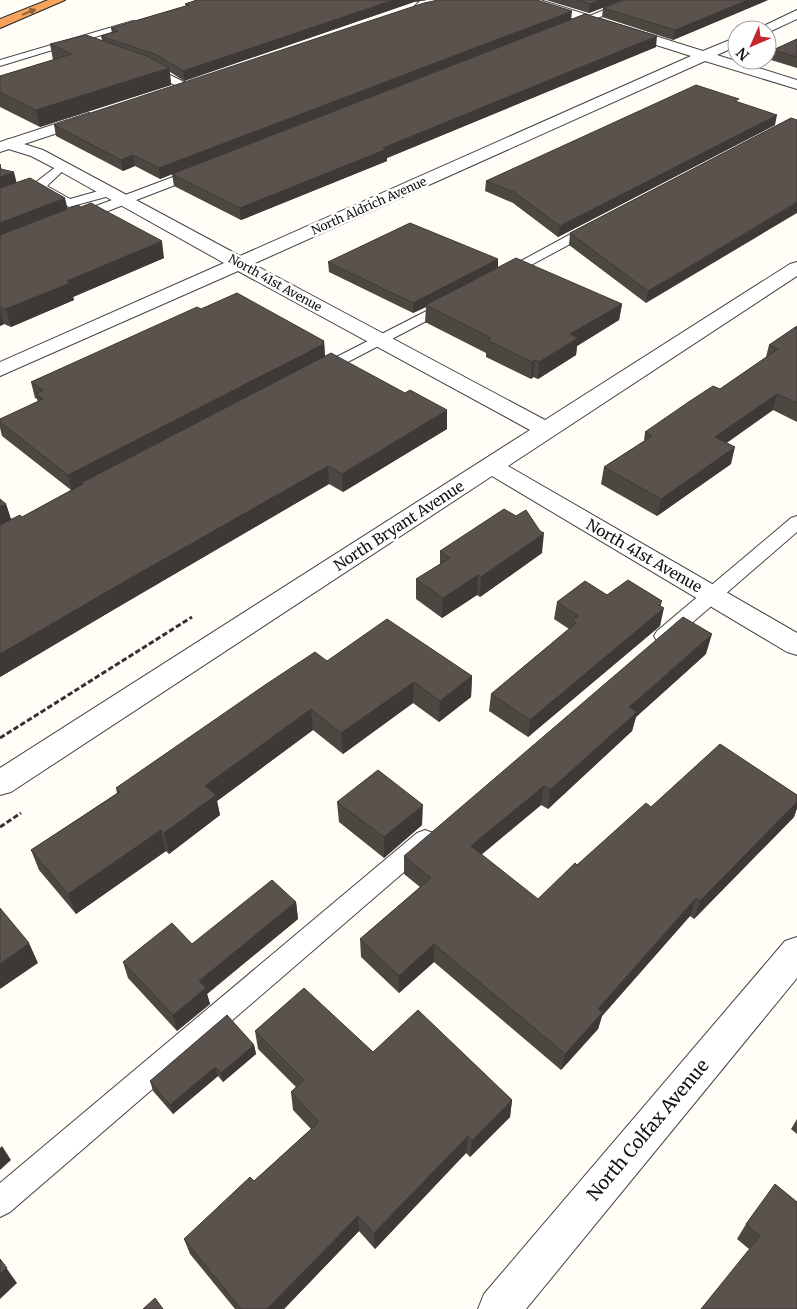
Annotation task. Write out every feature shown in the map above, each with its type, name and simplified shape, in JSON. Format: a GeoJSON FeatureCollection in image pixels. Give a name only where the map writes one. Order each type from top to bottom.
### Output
{"type":"FeatureCollection","features":[{"type":"Feature","properties":{"kind":"highway"},"geometry":{"type":"LineString","coordinates":[[0,24],[59,0]]}},
{"type":"Feature","properties":{"kind":"street"},"geometry":{"type":"LineString","coordinates":[[527,0],[797,85]]}},
{"type":"Feature","properties":{"kind":"street"},"geometry":{"type":"LineString","coordinates":[[415,9],[438,2]]}},
{"type":"Feature","properties":{"kind":"street"},"geometry":{"type":"LineString","coordinates":[[777,23],[797,14]]}},
{"type":"Feature","properties":{"kind":"street","name":"North Aldrich Avenue"},"geometry":{"type":"LineString","coordinates":[[0,370],[727,46]]}},
{"type":"Feature","properties":{"kind":"street"},"geometry":{"type":"LineString","coordinates":[[168,93],[191,86]]}},
{"type":"Feature","properties":{"kind":"street"},"geometry":{"type":"LineString","coordinates":[[3,144],[104,114]]}},
{"type":"Feature","properties":{"kind":"street","name":"North 41st Avenue"},"geometry":{"type":"LineString","coordinates":[[3,144],[37,153],[62,166],[378,340],[547,430]]}},
{"type":"Feature","properties":{"kind":"street","name":"North Bryant Avenue"},"geometry":{"type":"LineString","coordinates":[[0,783],[797,268]]}},
{"type":"Feature","properties":{"kind":"street","name":"North 41st Avenue"},"geometry":{"type":"LineString","coordinates":[[491,466],[797,645]]}},
{"type":"Feature","properties":{"kind":"street","name":"North Colfax Avenue"},"geometry":{"type":"LineString","coordinates":[[499,1309],[797,952]]}},
{"type":"Feature","properties":{"kind":"lane"},"geometry":{"type":"LineString","coordinates":[[556,31],[636,0]]}},
{"type":"Feature","properties":{"kind":"lane"},"geometry":{"type":"LineString","coordinates":[[0,63],[142,21]]}},
{"type":"Feature","properties":{"kind":"lane"},"geometry":{"type":"LineString","coordinates":[[49,59],[53,55],[90,46]]}},
{"type":"Feature","properties":{"kind":"lane"},"geometry":{"type":"LineString","coordinates":[[135,62],[191,86]]}},
{"type":"Feature","properties":{"kind":"lane"},"geometry":{"type":"LineString","coordinates":[[0,201],[40,186],[62,166]]}},
{"type":"Feature","properties":{"kind":"lane"},"geometry":{"type":"LineString","coordinates":[[11,181],[40,186],[69,203],[117,196],[208,168]]}},
{"type":"Feature","properties":{"kind":"lane"},"geometry":{"type":"LineString","coordinates":[[0,194],[14,196]]}},
{"type":"Feature","properties":{"kind":"lane"},"geometry":{"type":"LineString","coordinates":[[62,224],[117,196]]}},
{"type":"Feature","properties":{"kind":"lane"},"geometry":{"type":"LineString","coordinates":[[492,280],[605,220]]}},
{"type":"Feature","properties":{"kind":"lane"},"geometry":{"type":"LineString","coordinates":[[308,377],[466,294]]}},
{"type":"Feature","properties":{"kind":"lane"},"geometry":{"type":"LineString","coordinates":[[651,647],[797,522]]}},
{"type":"Feature","properties":{"kind":"lane"},"geometry":{"type":"LineString","coordinates":[[0,1202],[439,828]]}},
{"type":"Feature","properties":{"kind":"building"},"geometry":{"type":"Polygon","coordinates":[[[197,0],[394,0],[183,71],[157,55],[101,36],[118,31],[111,28],[189,5],[185,4],[197,0]]]}},
{"type":"Feature","properties":{"kind":"building"},"geometry":{"type":"Polygon","coordinates":[[[438,0],[537,0],[572,11],[159,168],[133,155],[121,160],[54,125],[424,3],[438,0]]]}},
{"type":"Feature","properties":{"kind":"building"},"geometry":{"type":"Polygon","coordinates":[[[577,0],[600,0],[590,4],[577,0]]]}},
{"type":"Feature","properties":{"kind":"building"},"geometry":{"type":"Polygon","coordinates":[[[624,0],[748,0],[675,30],[603,8],[624,0]]]}},
{"type":"Feature","properties":{"kind":"building"},"geometry":{"type":"Polygon","coordinates":[[[585,14],[657,36],[383,148],[387,149],[240,208],[172,174],[585,14]]]}},
{"type":"Feature","properties":{"kind":"building"},"geometry":{"type":"Polygon","coordinates":[[[86,35],[147,56],[169,68],[36,110],[0,92],[0,76],[72,54],[50,44],[86,35]]]}},
{"type":"Feature","properties":{"kind":"building"},"geometry":{"type":"Polygon","coordinates":[[[797,39],[797,57],[777,51],[777,48],[797,39]]]}},
{"type":"Feature","properties":{"kind":"building"},"geometry":{"type":"Polygon","coordinates":[[[696,85],[739,99],[735,101],[777,115],[560,226],[514,192],[486,181],[696,85]]]}},
{"type":"Feature","properties":{"kind":"building"},"geometry":{"type":"Polygon","coordinates":[[[791,118],[797,120],[797,202],[648,291],[570,233],[791,118]]]}},
{"type":"Feature","properties":{"kind":"building"},"geometry":{"type":"Polygon","coordinates":[[[0,164],[1,169],[14,172],[0,177],[0,164]]]}},
{"type":"Feature","properties":{"kind":"building"},"geometry":{"type":"Polygon","coordinates":[[[30,178],[65,198],[0,223],[0,188],[30,178]]]}},
{"type":"Feature","properties":{"kind":"building"},"geometry":{"type":"Polygon","coordinates":[[[91,203],[162,241],[67,281],[70,283],[6,309],[0,307],[0,235],[78,205],[81,207],[91,203]]]}},
{"type":"Feature","properties":{"kind":"building"},"geometry":{"type":"Polygon","coordinates":[[[410,223],[498,259],[413,303],[328,262],[410,223]]]}},
{"type":"Feature","properties":{"kind":"building"},"geometry":{"type":"Polygon","coordinates":[[[516,258],[622,304],[570,334],[578,338],[539,362],[535,360],[532,362],[487,340],[491,338],[426,305],[516,258]]]}},
{"type":"Feature","properties":{"kind":"building"},"geometry":{"type":"Polygon","coordinates":[[[237,293],[324,341],[322,342],[324,344],[68,475],[0,422],[0,419],[43,399],[36,394],[43,390],[31,382],[197,307],[201,309],[237,293]]]}},
{"type":"Feature","properties":{"kind":"building"},"geometry":{"type":"Polygon","coordinates":[[[797,326],[797,403],[777,394],[715,437],[735,447],[661,499],[604,467],[652,436],[645,432],[690,401],[713,386],[720,389],[778,349],[769,345],[797,326]]]}},
{"type":"Feature","properties":{"kind":"building"},"geometry":{"type":"Polygon","coordinates":[[[331,353],[405,393],[410,390],[447,410],[342,474],[328,466],[0,654],[0,525],[20,515],[22,517],[83,484],[81,483],[331,353]]]}},
{"type":"Feature","properties":{"kind":"building"},"geometry":{"type":"Polygon","coordinates":[[[0,499],[6,504],[0,507],[0,499]]]}},
{"type":"Feature","properties":{"kind":"building"},"geometry":{"type":"Polygon","coordinates":[[[504,509],[516,516],[526,510],[540,531],[544,533],[481,577],[478,575],[443,598],[416,579],[450,558],[440,551],[504,509]]]}},
{"type":"Feature","properties":{"kind":"building"},"geometry":{"type":"Polygon","coordinates":[[[628,580],[662,601],[657,604],[664,608],[530,720],[491,694],[576,623],[572,620],[578,616],[557,602],[585,581],[607,595],[628,580]]]}},
{"type":"Feature","properties":{"kind":"building"},"geometry":{"type":"Polygon","coordinates":[[[683,617],[712,634],[629,707],[637,712],[550,790],[544,786],[471,846],[538,899],[575,863],[577,865],[646,803],[651,807],[720,744],[797,795],[797,802],[700,901],[696,898],[598,1009],[603,1012],[565,1054],[434,944],[399,976],[360,939],[431,878],[404,856],[683,617]]]}},
{"type":"Feature","properties":{"kind":"building"},"geometry":{"type":"Polygon","coordinates":[[[387,619],[472,676],[440,701],[414,682],[341,733],[311,709],[205,786],[216,795],[164,833],[161,830],[68,894],[31,850],[120,792],[116,788],[315,652],[327,661],[387,619]]]}},
{"type":"Feature","properties":{"kind":"building"},"geometry":{"type":"Polygon","coordinates":[[[378,770],[423,805],[384,837],[337,802],[378,770]]]}},
{"type":"Feature","properties":{"kind":"building"},"geometry":{"type":"Polygon","coordinates":[[[272,880],[296,902],[199,981],[206,988],[173,1015],[123,962],[172,923],[192,944],[272,880]]]}},
{"type":"Feature","properties":{"kind":"building"},"geometry":{"type":"Polygon","coordinates":[[[0,908],[29,943],[0,964],[0,908]]]}},
{"type":"Feature","properties":{"kind":"building"},"geometry":{"type":"Polygon","coordinates":[[[304,988],[373,1052],[418,1010],[512,1100],[472,1141],[468,1136],[374,1233],[358,1216],[267,1309],[241,1309],[184,1239],[250,1177],[254,1181],[319,1122],[291,1092],[304,1080],[255,1031],[304,988]]]}},
{"type":"Feature","properties":{"kind":"building"},"geometry":{"type":"Polygon","coordinates":[[[227,1015],[254,1045],[221,1073],[215,1067],[170,1105],[150,1081],[227,1015]]]}},
{"type":"Feature","properties":{"kind":"building"},"geometry":{"type":"Polygon","coordinates":[[[775,1184],[797,1202],[797,1309],[701,1309],[760,1236],[746,1224],[775,1184]]]}},
{"type":"Feature","properties":{"kind":"building"},"geometry":{"type":"Polygon","coordinates":[[[0,1259],[7,1268],[0,1274],[0,1259]]]}},
{"type":"Feature","properties":{"kind":"building"},"geometry":{"type":"Polygon","coordinates":[[[155,1298],[163,1309],[143,1309],[155,1298]]]}}]}
